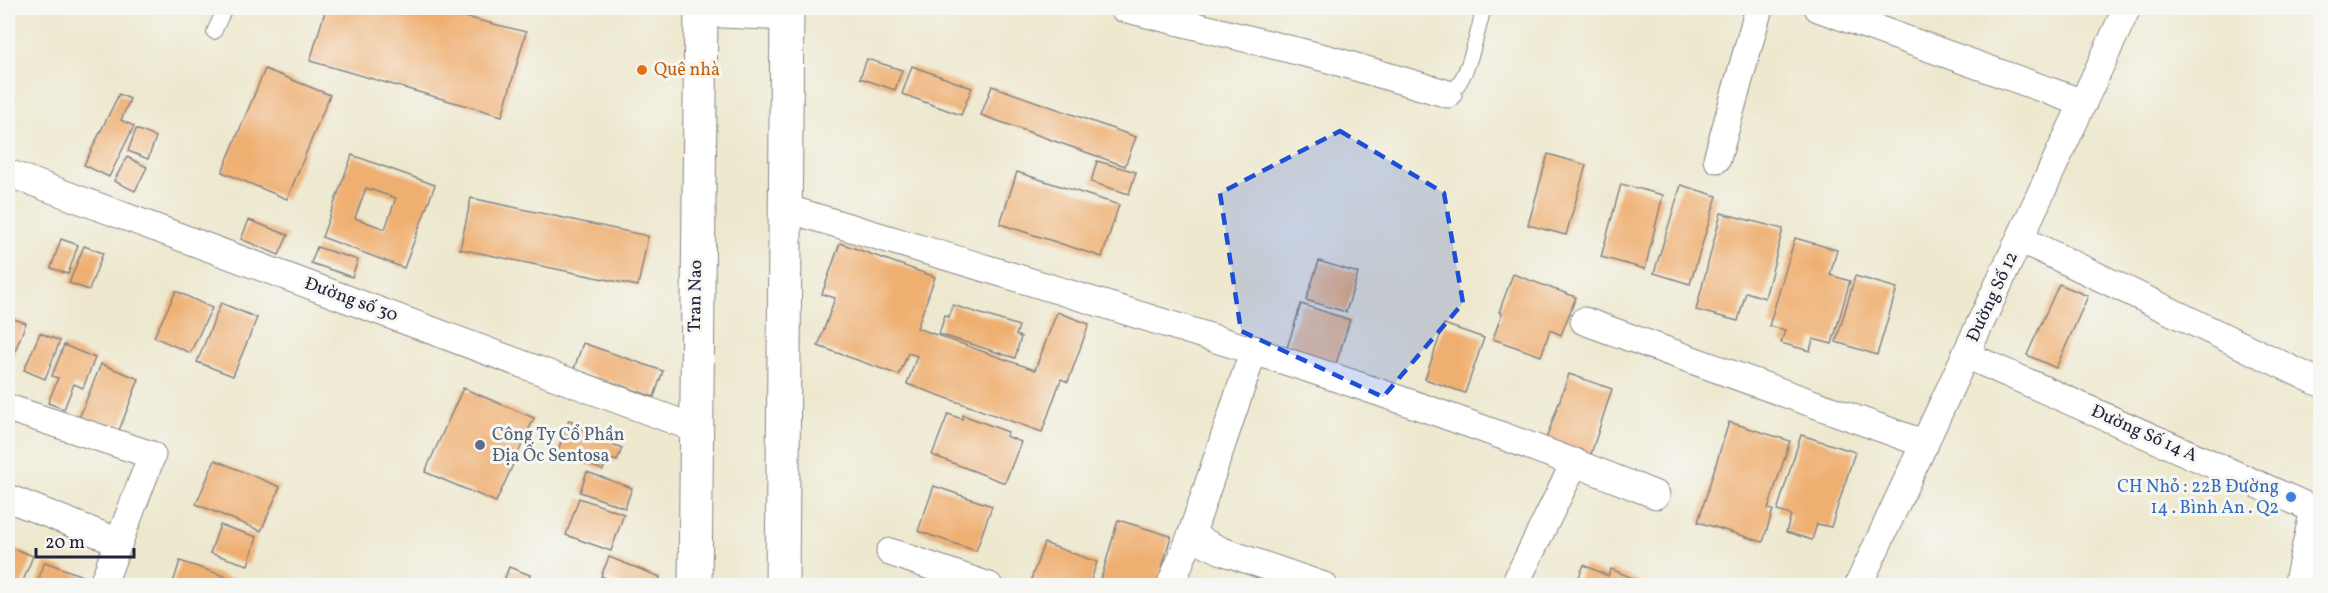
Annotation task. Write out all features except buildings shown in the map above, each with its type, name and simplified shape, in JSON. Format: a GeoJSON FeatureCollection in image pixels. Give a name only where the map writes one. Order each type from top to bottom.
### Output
{"type":"FeatureCollection","features":[{"type":"Feature","properties":{"kind":"main road"},"geometry":{"type":"LineString","coordinates":[[696,8],[787,11],[788,209],[782,585]]}},
{"type":"Feature","properties":{"kind":"main road","name":"Tran Nao"},"geometry":{"type":"LineString","coordinates":[[694,585],[696,8]]}},
{"type":"Feature","properties":{"kind":"street"},"geometry":{"type":"LineString","coordinates":[[1123,8],[1325,58],[1448,94]]}},
{"type":"Feature","properties":{"kind":"street"},"geometry":{"type":"LineString","coordinates":[[1717,159],[1759,8]]}},
{"type":"Feature","properties":{"kind":"street"},"geometry":{"type":"LineString","coordinates":[[1818,8],[2083,103]]}},
{"type":"Feature","properties":{"kind":"street","name":"Đường Số 12"},"geometry":{"type":"LineString","coordinates":[[1858,585],[2127,8]]}},
{"type":"Feature","properties":{"kind":"street","name":"Đường số 30"},"geometry":{"type":"LineString","coordinates":[[8,173],[694,428]]}},
{"type":"Feature","properties":{"kind":"street"},"geometry":{"type":"LineString","coordinates":[[788,209],[1254,349],[1575,462],[1656,495]]}},
{"type":"Feature","properties":{"kind":"street"},"geometry":{"type":"LineString","coordinates":[[2020,239],[2320,383]]}},
{"type":"Feature","properties":{"kind":"street"},"geometry":{"type":"LineString","coordinates":[[1584,321],[1925,444]]}},
{"type":"Feature","properties":{"kind":"street"},"geometry":{"type":"LineString","coordinates":[[1170,585],[1191,536],[1254,349]]}},
{"type":"Feature","properties":{"kind":"street","name":"Đường Số 14 A"},"geometry":{"type":"LineString","coordinates":[[1966,355],[2317,511]]}},
{"type":"Feature","properties":{"kind":"street"},"geometry":{"type":"LineString","coordinates":[[8,408],[152,455],[102,585]]}},
{"type":"Feature","properties":{"kind":"street"},"geometry":{"type":"LineString","coordinates":[[1515,585],[1575,462]]}},
{"type":"Feature","properties":{"kind":"street"},"geometry":{"type":"LineString","coordinates":[[8,498],[119,542]]}},
{"type":"Feature","properties":{"kind":"street"},"geometry":{"type":"LineString","coordinates":[[2297,585],[2317,511]]}},
{"type":"Feature","properties":{"kind":"street"},"geometry":{"type":"LineString","coordinates":[[1191,536],[1222,551],[1324,585]]}},
{"type":"Feature","properties":{"kind":"street"},"geometry":{"type":"LineString","coordinates":[[890,552],[989,585]]}},
{"type":"Feature","properties":{"kind":"lane"},"geometry":{"type":"LineString","coordinates":[[214,32],[225,8]]}},
{"type":"Feature","properties":{"kind":"lane"},"geometry":{"type":"LineString","coordinates":[[1448,94],[1454,91],[1462,79],[1484,8]]}},
{"type":"Feature","properties":{"kind":"highlighted area"},"geometry":{"type":"Polygon","coordinates":[[[1340,131],[1444,193],[1463,303],[1383,397],[1241,331],[1220,193],[1340,131]]]}},
{"type":"Feature","properties":{"kind":"place","name":"Quê nhà"},"geometry":{"type":"Point","coordinates":[642,70]}},
{"type":"Feature","properties":{"kind":"place","name":"Công Ty Cổ Phần Địa Ốc Sentosa"},"geometry":{"type":"Point","coordinates":[480,445]}},
{"type":"Feature","properties":{"kind":"place","name":"CH Nhỏ : 22B Đường 14 . Bình An . Q2"},"geometry":{"type":"Point","coordinates":[2291,497]}}]}
